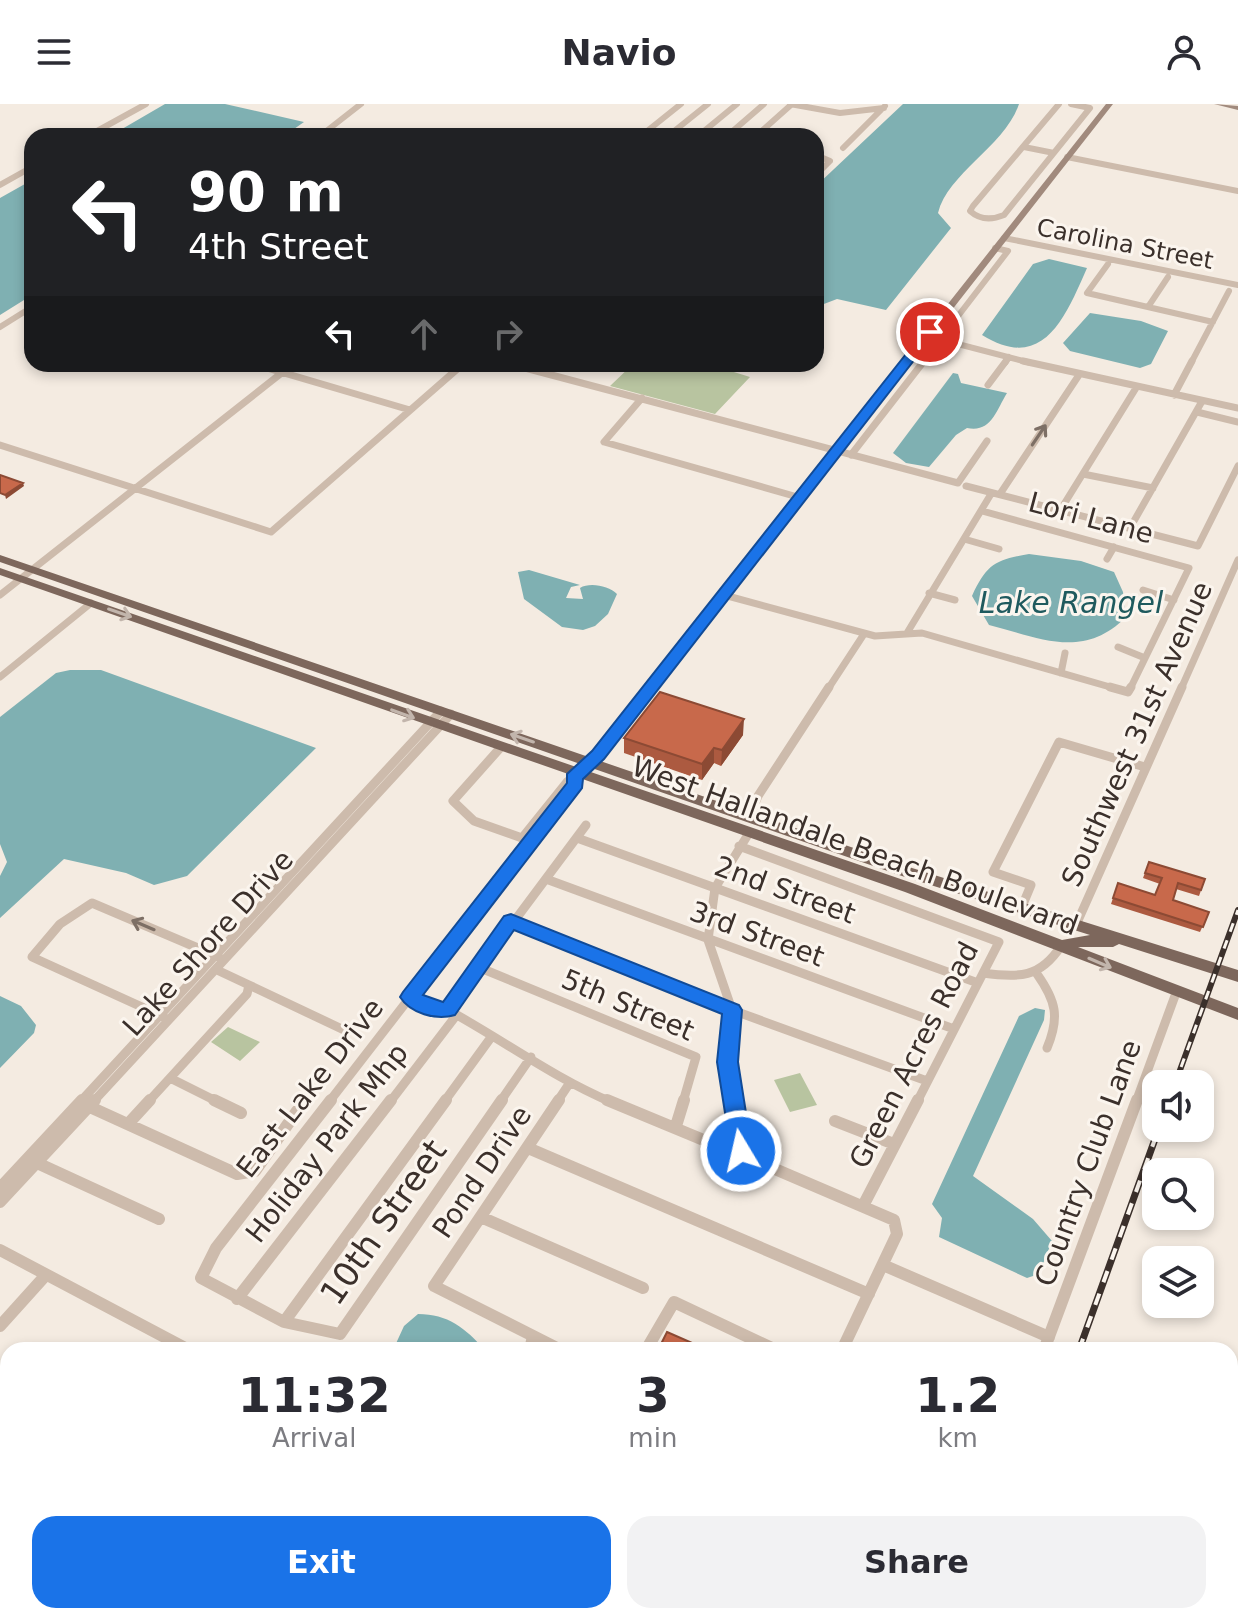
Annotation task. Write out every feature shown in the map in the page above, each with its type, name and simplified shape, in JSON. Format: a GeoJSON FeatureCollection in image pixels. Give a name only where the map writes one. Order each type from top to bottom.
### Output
{"type":"FeatureCollection","features":[{"type":"Feature","properties":{"kind":"main road","name":"West Hallandale Beach Boulevard"},"geometry":{"type":"LineString","coordinates":[[0,558],[575,776],[764,829],[803,835],[1021,909],[1149,946],[1238,976]]}},
{"type":"Feature","properties":{"kind":"main road","name":"West Hallandale Beach Boulevard"},"geometry":{"type":"LineString","coordinates":[[0,571],[167,630],[285,663],[350,686],[371,687],[592,762],[1176,993],[1238,1014]]}},
{"type":"Feature","properties":{"kind":"main road"},"geometry":{"type":"LineString","coordinates":[[1003,924],[1051,932],[1076,925]]}},
{"type":"Feature","properties":{"kind":"main road"},"geometry":{"type":"LineString","coordinates":[[1061,946],[1073,941],[1098,940],[1149,946]]}},
{"type":"Feature","properties":{"kind":"street"},"geometry":{"type":"LineString","coordinates":[[102,128],[146,104]]}},
{"type":"Feature","properties":{"kind":"street"},"geometry":{"type":"LineString","coordinates":[[330,128],[361,104]]}},
{"type":"Feature","properties":{"kind":"street"},"geometry":{"type":"LineString","coordinates":[[651,128],[681,104]]}},
{"type":"Feature","properties":{"kind":"street"},"geometry":{"type":"LineString","coordinates":[[678,128],[708,104]]}},
{"type":"Feature","properties":{"kind":"street"},"geometry":{"type":"LineString","coordinates":[[708,128],[737,104]]}},
{"type":"Feature","properties":{"kind":"street"},"geometry":{"type":"LineString","coordinates":[[736,128],[764,104]]}},
{"type":"Feature","properties":{"kind":"street"},"geometry":{"type":"LineString","coordinates":[[765,128],[791,104],[840,113],[886,106]]}},
{"type":"Feature","properties":{"kind":"street"},"geometry":{"type":"LineString","coordinates":[[1059,104],[970,211],[986,219],[999,218],[1090,108],[1071,104]]}},
{"type":"Feature","properties":{"kind":"street"},"geometry":{"type":"LineString","coordinates":[[501,747],[453,801],[457,808],[477,823],[522,838],[575,776],[592,762],[1110,104]]}},
{"type":"Feature","properties":{"kind":"street"},"geometry":{"type":"LineString","coordinates":[[1217,104],[1238,108]]}},
{"type":"Feature","properties":{"kind":"street"},"geometry":{"type":"LineString","coordinates":[[843,148],[886,106]]}},
{"type":"Feature","properties":{"kind":"street"},"geometry":{"type":"LineString","coordinates":[[1024,147],[1054,153]]}},
{"type":"Feature","properties":{"kind":"street"},"geometry":{"type":"LineString","coordinates":[[1067,157],[1238,191]]}},
{"type":"Feature","properties":{"kind":"street"},"geometry":{"type":"LineString","coordinates":[[0,185],[24,172]]}},
{"type":"Feature","properties":{"kind":"street","name":"Carolina Street"},"geometry":{"type":"LineString","coordinates":[[1004,238],[1238,285]]}},
{"type":"Feature","properties":{"kind":"street"},"geometry":{"type":"LineString","coordinates":[[851,455],[1008,251],[995,248]]}},
{"type":"Feature","properties":{"kind":"street"},"geometry":{"type":"LineString","coordinates":[[1108,264],[1087,293],[1213,322]]}},
{"type":"Feature","properties":{"kind":"street"},"geometry":{"type":"LineString","coordinates":[[1148,307],[1168,277]]}},
{"type":"Feature","properties":{"kind":"street"},"geometry":{"type":"LineString","coordinates":[[1174,395],[1229,291]]}},
{"type":"Feature","properties":{"kind":"street"},"geometry":{"type":"LineString","coordinates":[[0,327],[24,312]]}},
{"type":"Feature","properties":{"kind":"street"},"geometry":{"type":"LineString","coordinates":[[927,336],[1079,375],[1201,403],[1238,408]]}},
{"type":"Feature","properties":{"kind":"street"},"geometry":{"type":"LineString","coordinates":[[988,385],[1009,357]]}},
{"type":"Feature","properties":{"kind":"street"},"geometry":{"type":"LineString","coordinates":[[0,595],[283,372],[410,410]]}},
{"type":"Feature","properties":{"kind":"street"},"geometry":{"type":"LineString","coordinates":[[0,445],[271,532],[454,372]]}},
{"type":"Feature","properties":{"kind":"street"},"geometry":{"type":"LineString","coordinates":[[541,372],[1198,546],[1238,466]]}},
{"type":"Feature","properties":{"kind":"street"},"geometry":{"type":"LineString","coordinates":[[907,633],[982,511],[1079,375]]}},
{"type":"Feature","properties":{"kind":"street"},"geometry":{"type":"LineString","coordinates":[[1061,509],[1136,388]]}},
{"type":"Feature","properties":{"kind":"street"},"geometry":{"type":"LineString","coordinates":[[642,398],[604,442],[801,498]]}},
{"type":"Feature","properties":{"kind":"street"},"geometry":{"type":"LineString","coordinates":[[1130,528],[1201,403]]}},
{"type":"Feature","properties":{"kind":"street"},"geometry":{"type":"LineString","coordinates":[[1197,412],[1238,422]]}},
{"type":"Feature","properties":{"kind":"street"},"geometry":{"type":"LineString","coordinates":[[962,484],[987,441]]}},
{"type":"Feature","properties":{"kind":"street"},"geometry":{"type":"LineString","coordinates":[[1083,474],[1153,488]]}},
{"type":"Feature","properties":{"kind":"street","name":"Lori Lane"},"geometry":{"type":"LineString","coordinates":[[982,511],[1189,568],[1174,600]]}},
{"type":"Feature","properties":{"kind":"street"},"geometry":{"type":"LineString","coordinates":[[964,539],[999,549]]}},
{"type":"Feature","properties":{"kind":"street"},"geometry":{"type":"LineString","coordinates":[[1107,559],[1114,547]]}},
{"type":"Feature","properties":{"kind":"street","name":"Southwest 31st Avenue"},"geometry":{"type":"LineString","coordinates":[[1076,925],[1238,560]]}},
{"type":"Feature","properties":{"kind":"street"},"geometry":{"type":"LineString","coordinates":[[724,595],[864,634],[887,638],[922,633],[1128,692],[1174,600],[1143,590]]}},
{"type":"Feature","properties":{"kind":"street"},"geometry":{"type":"LineString","coordinates":[[929,593],[955,600]]}},
{"type":"Feature","properties":{"kind":"street"},"geometry":{"type":"LineString","coordinates":[[0,677],[91,603]]}},
{"type":"Feature","properties":{"kind":"street"},"geometry":{"type":"LineString","coordinates":[[864,634],[758,796],[749,825],[715,888],[708,940],[732,1010],[728,1062],[741,1151],[747,1157],[864,1204]]}},
{"type":"Feature","properties":{"kind":"street"},"geometry":{"type":"LineString","coordinates":[[1118,647],[1145,658]]}},
{"type":"Feature","properties":{"kind":"street"},"geometry":{"type":"LineString","coordinates":[[1061,673],[1065,653]]}},
{"type":"Feature","properties":{"kind":"street","name":"Lake Shore Drive"},"geometry":{"type":"LineString","coordinates":[[0,1202],[32,1161],[446,712]]}},
{"type":"Feature","properties":{"kind":"street"},"geometry":{"type":"LineString","coordinates":[[1021,909],[1031,885],[993,872],[1059,742],[1145,767]]}},
{"type":"Feature","properties":{"kind":"street","name":"East Lake Drive"},"geometry":{"type":"LineString","coordinates":[[201,1278],[216,1248],[575,784],[575,776]]}},
{"type":"Feature","properties":{"kind":"street","name":"Holiday Park Mhp"},"geometry":{"type":"LineString","coordinates":[[237,1299],[451,1014],[478,967],[511,921],[586,825]]}},
{"type":"Feature","properties":{"kind":"street","name":"2nd Street"},"geometry":{"type":"LineString","coordinates":[[577,838],[980,978]]}},
{"type":"Feature","properties":{"kind":"street","name":"Green Acres Road"},"geometry":{"type":"LineString","coordinates":[[739,846],[999,942],[864,1204],[894,1220],[897,1234],[846,1342]]}},
{"type":"Feature","properties":{"kind":"street","name":"3rd Street"},"geometry":{"type":"LineString","coordinates":[[546,879],[954,1029]]}},
{"type":"Feature","properties":{"kind":"street"},"geometry":{"type":"LineString","coordinates":[[166,1018],[32,957],[60,924],[92,903],[220,958]]}},
{"type":"Feature","properties":{"kind":"street"},"geometry":{"type":"LineString","coordinates":[[511,921],[732,1010],[927,1081]]}},
{"type":"Feature","properties":{"kind":"street"},"geometry":{"type":"LineString","coordinates":[[980,978],[1037,974],[1049,966],[1061,946]]}},
{"type":"Feature","properties":{"kind":"street","name":"Lake Shore Drive"},"geometry":{"type":"LineString","coordinates":[[166,1018],[217,970],[220,958]]}},
{"type":"Feature","properties":{"kind":"street","name":"5th Street"},"geometry":{"type":"LineString","coordinates":[[478,967],[696,1057],[676,1126]]}},
{"type":"Feature","properties":{"kind":"street"},"geometry":{"type":"LineString","coordinates":[[217,970],[344,1030]]}},
{"type":"Feature","properties":{"kind":"street"},"geometry":{"type":"LineString","coordinates":[[1037,974],[1055,1000],[1060,1018],[1047,1048]]}},
{"type":"Feature","properties":{"kind":"street"},"geometry":{"type":"LineString","coordinates":[[128,1124],[247,994],[249,985]]}},
{"type":"Feature","properties":{"kind":"street","name":"Country Club Lane"},"geometry":{"type":"LineString","coordinates":[[1047,1342],[1176,993]]}},
{"type":"Feature","properties":{"kind":"street"},"geometry":{"type":"LineString","coordinates":[[410,997],[429,1008],[451,1014],[528,1055],[569,1084],[718,1146]]}},
{"type":"Feature","properties":{"kind":"street"},"geometry":{"type":"LineString","coordinates":[[284,1322],[492,1036]]}},
{"type":"Feature","properties":{"kind":"street","name":"10th Street"},"geometry":{"type":"LineString","coordinates":[[201,1278],[284,1322],[340,1334],[528,1055]]}},
{"type":"Feature","properties":{"kind":"street"},"geometry":{"type":"LineString","coordinates":[[117,1070],[82,1110],[128,1124],[237,1174],[255,1171],[297,1111]]}},
{"type":"Feature","properties":{"kind":"street"},"geometry":{"type":"LineString","coordinates":[[170,1078],[241,1113]]}},
{"type":"Feature","properties":{"kind":"street","name":"Pond Drive"},"geometry":{"type":"LineString","coordinates":[[533,1336],[434,1286],[483,1218],[569,1084]]}},
{"type":"Feature","properties":{"kind":"street"},"geometry":{"type":"LineString","coordinates":[[835,1121],[894,1144]]}},
{"type":"Feature","properties":{"kind":"street"},"geometry":{"type":"LineString","coordinates":[[528,1148],[869,1294]]}},
{"type":"Feature","properties":{"kind":"street"},"geometry":{"type":"LineString","coordinates":[[0,1188],[32,1161],[159,1219]]}},
{"type":"Feature","properties":{"kind":"street"},"geometry":{"type":"LineString","coordinates":[[483,1218],[643,1288]]}},
{"type":"Feature","properties":{"kind":"street"},"geometry":{"type":"LineString","coordinates":[[0,1250],[173,1342]]}},
{"type":"Feature","properties":{"kind":"street"},"geometry":{"type":"LineString","coordinates":[[883,1265],[1049,1337]]}},
{"type":"Feature","properties":{"kind":"street"},"geometry":{"type":"LineString","coordinates":[[0,1326],[45,1276]]}},
{"type":"Feature","properties":{"kind":"street"},"geometry":{"type":"LineString","coordinates":[[651,1342],[674,1302],[759,1342]]}},
{"type":"Feature","properties":{"kind":"street"},"geometry":{"type":"LineString","coordinates":[[532,1342],[533,1336],[545,1342]]}},
{"type":"Feature","properties":{"kind":"green space"},"geometry":{"type":"Polygon","coordinates":[[[625,372],[734,372],[750,377],[715,414],[610,386],[625,372]]]}},
{"type":"Feature","properties":{"kind":"green space"},"geometry":{"type":"Polygon","coordinates":[[[228,1027],[260,1042],[240,1061],[211,1042],[228,1027]]]}},
{"type":"Feature","properties":{"kind":"green space"},"geometry":{"type":"Polygon","coordinates":[[[800,1073],[817,1105],[790,1112],[774,1080],[800,1073]]]}},
{"type":"Feature","properties":{"kind":"water"},"geometry":{"type":"Polygon","coordinates":[[[165,104],[225,104],[304,122],[295,128],[124,128],[165,104]]]}},
{"type":"Feature","properties":{"kind":"water"},"geometry":{"type":"Polygon","coordinates":[[[903,104],[1019,104],[1002,133],[953,185],[938,213],[951,228],[886,310],[837,299],[824,304],[824,178],[903,104]]]}},
{"type":"Feature","properties":{"kind":"water"},"geometry":{"type":"Polygon","coordinates":[[[24,184],[24,300],[0,315],[0,198],[24,184]]]}},
{"type":"Feature","properties":{"kind":"water"},"geometry":{"type":"Polygon","coordinates":[[[1049,259],[1087,268],[1070,305],[1049,334],[1036,344],[1021,348],[1003,345],[982,335],[1033,264],[1049,259]]]}},
{"type":"Feature","properties":{"kind":"water"},"geometry":{"type":"Polygon","coordinates":[[[1090,313],[1141,321],[1168,331],[1151,364],[1140,368],[1070,351],[1063,343],[1090,313]]]}},
{"type":"Feature","properties":{"kind":"water"},"geometry":{"type":"Polygon","coordinates":[[[953,373],[958,374],[961,383],[1007,393],[987,424],[975,429],[967,428],[956,435],[929,467],[906,463],[893,453],[953,373]]]}},
{"type":"Feature","properties":{"kind":"water","name":"Lake Rangel"},"geometry":{"type":"Polygon","coordinates":[[[1029,554],[1081,561],[1114,572],[1123,592],[1126,617],[1110,630],[1077,642],[1044,640],[989,625],[972,596],[977,585],[993,565],[1029,554]]]}},
{"type":"Feature","properties":{"kind":"water"},"geometry":{"type":"Polygon","coordinates":[[[529,570],[580,585],[571,587],[566,598],[583,599],[580,588],[589,585],[604,587],[617,594],[608,614],[595,626],[583,630],[562,627],[524,599],[518,572],[529,570]]]}},
{"type":"Feature","properties":{"kind":"water"},"geometry":{"type":"Polygon","coordinates":[[[101,670],[316,748],[187,876],[154,885],[126,873],[64,859],[0,918],[0,876],[7,862],[0,844],[0,717],[56,673],[101,670]]]}},
{"type":"Feature","properties":{"kind":"water"},"geometry":{"type":"Polygon","coordinates":[[[0,996],[21,1006],[36,1025],[34,1033],[0,1068],[0,996]]]}},
{"type":"Feature","properties":{"kind":"water"},"geometry":{"type":"Polygon","coordinates":[[[1035,1008],[1045,1010],[1044,1020],[973,1176],[1033,1219],[1052,1241],[1039,1274],[1027,1278],[939,1237],[942,1218],[932,1204],[1019,1016],[1035,1008]]]}},
{"type":"Feature","properties":{"kind":"water"},"geometry":{"type":"Polygon","coordinates":[[[418,1314],[429,1315],[455,1324],[477,1342],[397,1342],[404,1326],[418,1314]]]}},
{"type":"Feature","properties":{"kind":"building"},"geometry":{"type":"Polygon","coordinates":[[[0,475],[23,483],[5,495],[0,493],[0,475]]]}},
{"type":"Feature","properties":{"kind":"building"},"geometry":{"type":"Polygon","coordinates":[[[660,692],[744,719],[722,750],[714,748],[702,764],[624,738],[660,692]]]}},
{"type":"Feature","properties":{"kind":"building"},"geometry":{"type":"Polygon","coordinates":[[[1149,862],[1205,879],[1201,890],[1178,883],[1173,900],[1209,912],[1203,927],[1113,898],[1118,883],[1155,895],[1162,878],[1145,873],[1149,862]]]}},
{"type":"Feature","properties":{"kind":"building"},"geometry":{"type":"Polygon","coordinates":[[[667,1332],[690,1342],[662,1342],[667,1332]]]}},
{"type":"Feature","properties":{"kind":"railway"},"geometry":{"type":"LineString","coordinates":[[1180,1070],[1238,910]]}},
{"type":"Feature","properties":{"kind":"railway"},"geometry":{"type":"LineString","coordinates":[[1082,1342],[1154,1142]]}},
{"type":"Feature","properties":{"kind":"route"},"geometry":{"type":"LineString","coordinates":[[741,1151],[728,1062],[732,1010],[511,921],[448,1010],[429,1008],[410,997],[575,784],[577,774],[598,755],[930,332]]}}]}
